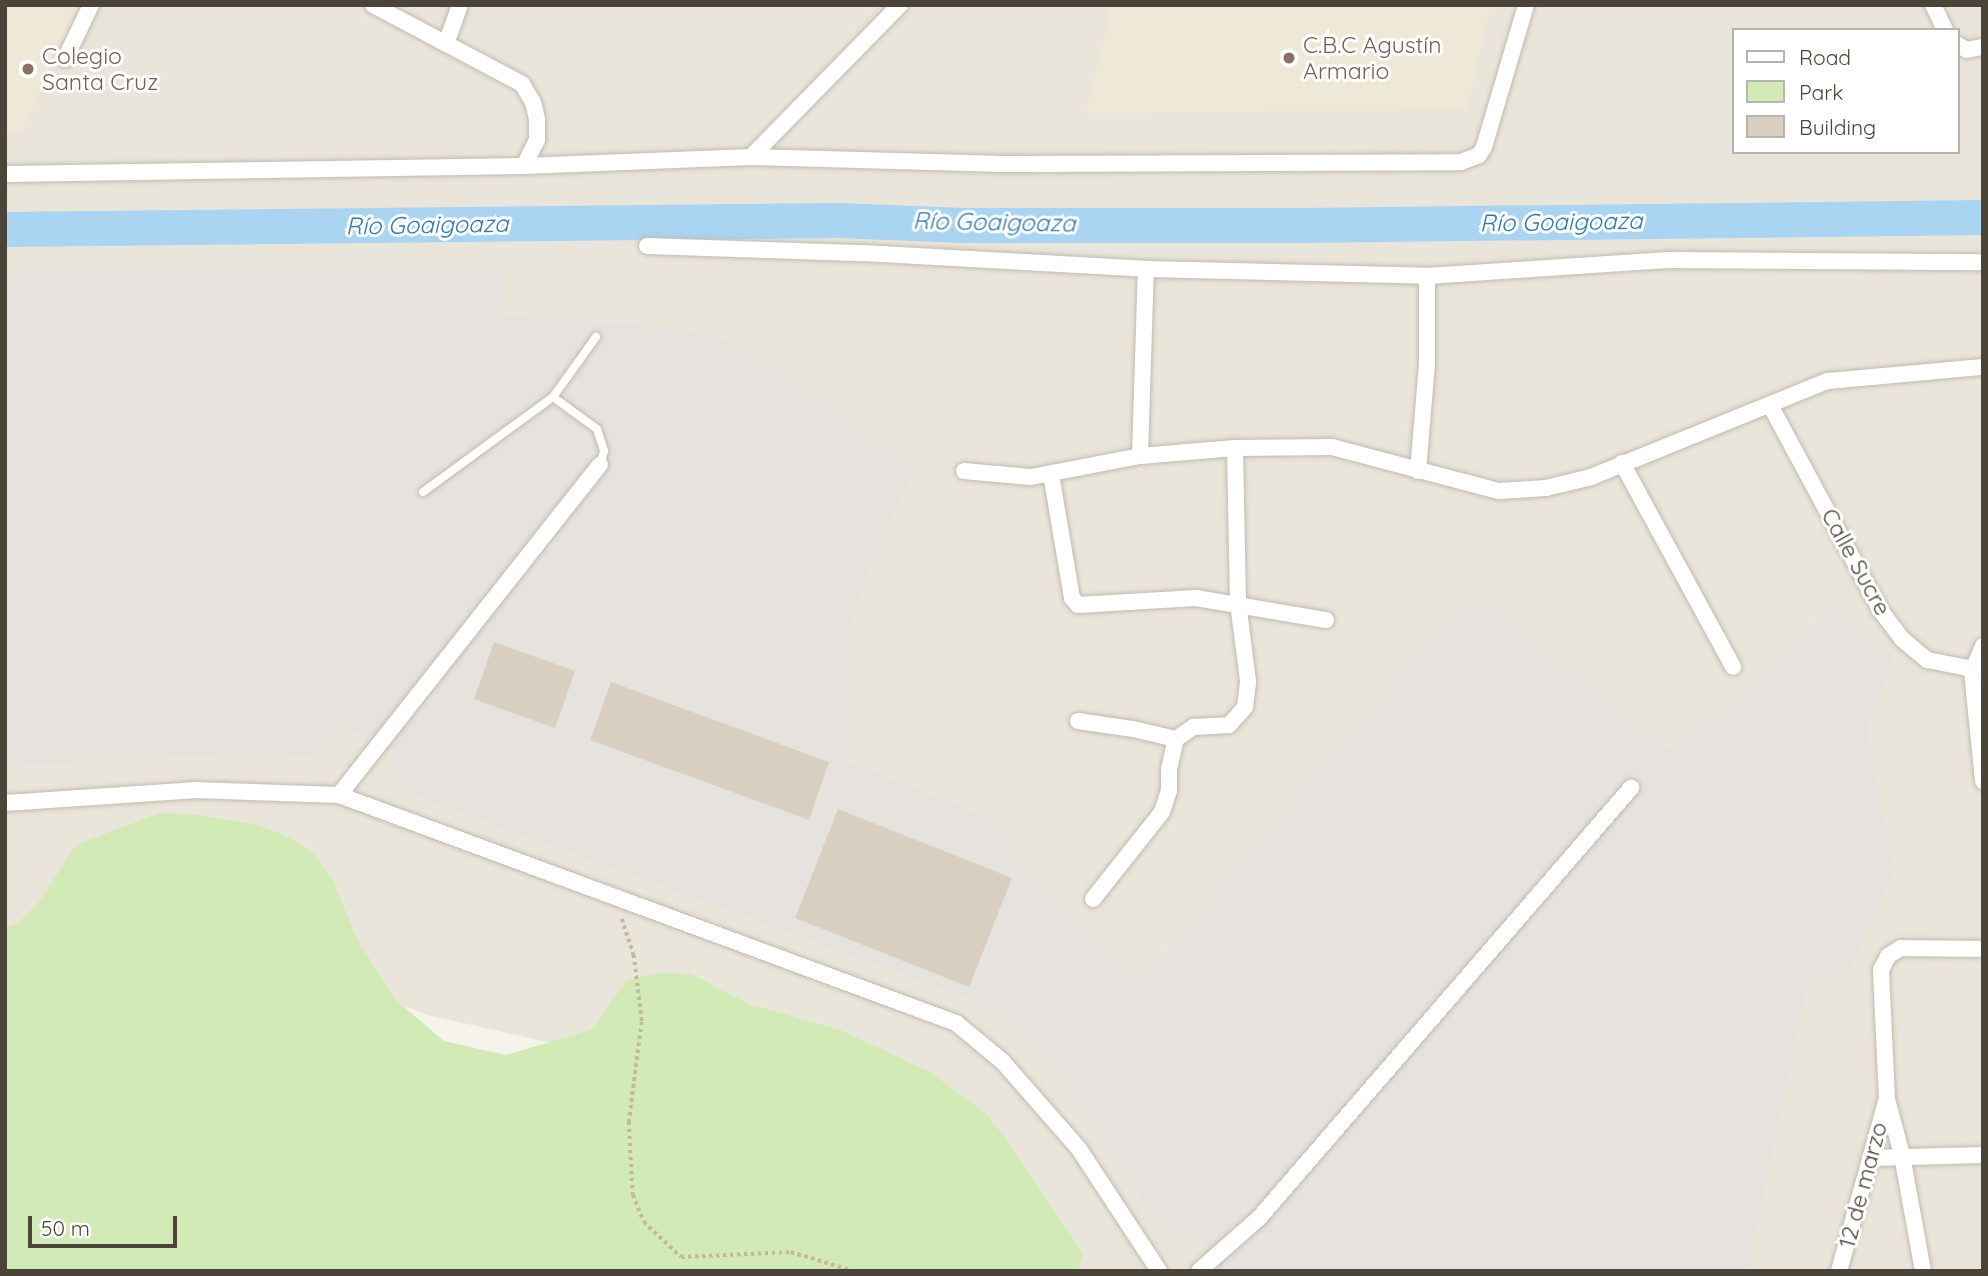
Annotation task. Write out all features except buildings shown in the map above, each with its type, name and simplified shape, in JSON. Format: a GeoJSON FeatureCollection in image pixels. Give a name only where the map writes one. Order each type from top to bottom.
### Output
{"type":"FeatureCollection","features":[{"type":"Feature","properties":{"kind":"street"},"geometry":{"type":"LineString","coordinates":[[65,59],[91,5]]}},
{"type":"Feature","properties":{"kind":"street"},"geometry":{"type":"LineString","coordinates":[[373,5],[522,84],[533,102],[537,120],[537,140],[524,166]]}},
{"type":"Feature","properties":{"kind":"street"},"geometry":{"type":"LineString","coordinates":[[446,44],[460,5]]}},
{"type":"Feature","properties":{"kind":"street"},"geometry":{"type":"LineString","coordinates":[[751,157],[900,5]]}},
{"type":"Feature","properties":{"kind":"street"},"geometry":{"type":"LineString","coordinates":[[5,174],[524,166],[751,157],[995,164],[1461,162],[1479,155],[1484,147],[1526,5]]}},
{"type":"Feature","properties":{"kind":"street"},"geometry":{"type":"LineString","coordinates":[[1933,5],[1944,28]]}},
{"type":"Feature","properties":{"kind":"street"},"geometry":{"type":"LineString","coordinates":[[1960,46],[1967,50],[1983,47]]}},
{"type":"Feature","properties":{"kind":"street"},"geometry":{"type":"LineString","coordinates":[[647,246],[863,253],[1146,269],[1427,276],[1667,260],[1983,262]]}},
{"type":"Feature","properties":{"kind":"street"},"geometry":{"type":"LineString","coordinates":[[1140,456],[1146,269]]}},
{"type":"Feature","properties":{"kind":"street"},"geometry":{"type":"LineString","coordinates":[[1418,471],[1427,364],[1427,276]]}},
{"type":"Feature","properties":{"kind":"street"},"geometry":{"type":"LineString","coordinates":[[964,471],[1031,477],[1140,456],[1235,448],[1332,447],[1499,491],[1546,488],[1591,477],[1828,381],[1983,367]]}},
{"type":"Feature","properties":{"kind":"street","name":"Calle Sucre"},"geometry":{"type":"LineString","coordinates":[[1770,405],[1881,611],[1895,630],[1927,660],[1977,672]]}},
{"type":"Feature","properties":{"kind":"street"},"geometry":{"type":"LineString","coordinates":[[1093,899],[1162,811],[1169,791],[1169,769],[1176,739],[1193,727],[1228,725],[1245,707],[1248,681],[1238,603],[1235,448]]}},
{"type":"Feature","properties":{"kind":"street"},"geometry":{"type":"LineString","coordinates":[[1622,463],[1733,667]]}},
{"type":"Feature","properties":{"kind":"street"},"geometry":{"type":"LineString","coordinates":[[339,795],[600,465]]}},
{"type":"Feature","properties":{"kind":"street"},"geometry":{"type":"LineString","coordinates":[[1051,474],[1072,598],[1078,605],[1196,598],[1326,620]]}},
{"type":"Feature","properties":{"kind":"street"},"geometry":{"type":"LineString","coordinates":[[1983,646],[1977,672],[1983,780]]}},
{"type":"Feature","properties":{"kind":"street"},"geometry":{"type":"LineString","coordinates":[[1078,721],[1176,739]]}},
{"type":"Feature","properties":{"kind":"street"},"geometry":{"type":"LineString","coordinates":[[1199,1271],[1259,1218],[1631,788]]}},
{"type":"Feature","properties":{"kind":"street"},"geometry":{"type":"LineString","coordinates":[[5,803],[194,790],[339,795],[956,1023],[1002,1061],[1079,1149],[1159,1271]]}},
{"type":"Feature","properties":{"kind":"street"},"geometry":{"type":"LineString","coordinates":[[1923,1271],[1902,1155],[1887,1098],[1881,970],[1888,956],[1901,948],[1983,949]]}},
{"type":"Feature","properties":{"kind":"street","name":"12 de marzo"},"geometry":{"type":"LineString","coordinates":[[1839,1271],[1887,1098]]}},
{"type":"Feature","properties":{"kind":"street"},"geometry":{"type":"LineString","coordinates":[[1870,1158],[1902,1155],[1983,1155]]}},
{"type":"Feature","properties":{"kind":"lane"},"geometry":{"type":"LineString","coordinates":[[423,492],[553,397],[596,337]]}},
{"type":"Feature","properties":{"kind":"lane"},"geometry":{"type":"LineString","coordinates":[[553,397],[597,429],[604,451],[600,465]]}},
{"type":"Feature","properties":{"kind":"path"},"geometry":{"type":"LineString","coordinates":[[615,897],[634,955],[642,1022],[629,1122],[633,1195],[644,1222],[663,1243],[681,1257],[791,1252],[853,1271]]}},
{"type":"Feature","properties":{"kind":"shaded area"},"geometry":{"type":"Polygon","coordinates":[[[5,5],[1983,5],[1983,1271],[1042,1271],[868,1115],[427,1015],[306,968],[5,974],[5,5]]]}},
{"type":"Feature","properties":{"kind":"shaded area","name":"Colegio Santa Cruz"},"geometry":{"type":"Polygon","coordinates":[[[5,5],[82,5],[20,133],[5,132],[5,5]]]}},
{"type":"Feature","properties":{"kind":"shaded area","name":"C.B.C Agustín Armario"},"geometry":{"type":"Polygon","coordinates":[[[1112,5],[1491,5],[1467,110],[1086,113],[1112,5]]]}},
{"type":"Feature","properties":{"kind":"shaded area"},"geometry":{"type":"Polygon","coordinates":[[[506,271],[503,316],[676,328],[730,342],[915,467],[867,572],[848,630],[848,762],[983,816],[1062,907],[1130,970],[1149,971],[1470,591],[1669,750],[1779,666],[1827,607],[1893,658],[1866,730],[1894,871],[1844,981],[1807,983],[1747,1271],[1222,1271],[1195,1231],[1173,1233],[1158,1223],[1033,1037],[1013,1018],[985,1004],[403,791],[391,775],[393,750],[340,723],[326,746],[313,755],[293,756],[273,751],[5,766],[5,274],[506,271]]]}},
{"type":"Feature","properties":{"kind":"green space"},"geometry":{"type":"Polygon","coordinates":[[[159,813],[191,814],[254,824],[284,835],[311,851],[332,878],[358,941],[396,1000],[444,1041],[506,1055],[593,1029],[626,981],[657,973],[691,974],[749,1004],[840,1030],[930,1072],[984,1112],[1004,1136],[1083,1253],[1078,1271],[5,1271],[5,928],[18,923],[39,902],[76,845],[159,813]]]}},
{"type":"Feature","properties":{"kind":"waterway","name":"Río Goaigoaza"},"geometry":{"type":"LineString","coordinates":[[5,229],[839,220],[964,225],[1300,225],[1983,217]]}},
{"type":"Feature","properties":{"kind":"place","name":"C.B.C Agustín Armario"},"geometry":{"type":"Point","coordinates":[1289,58]}},
{"type":"Feature","properties":{"kind":"place","name":"Colegio Santa Cruz"},"geometry":{"type":"Point","coordinates":[28,69]}}]}
